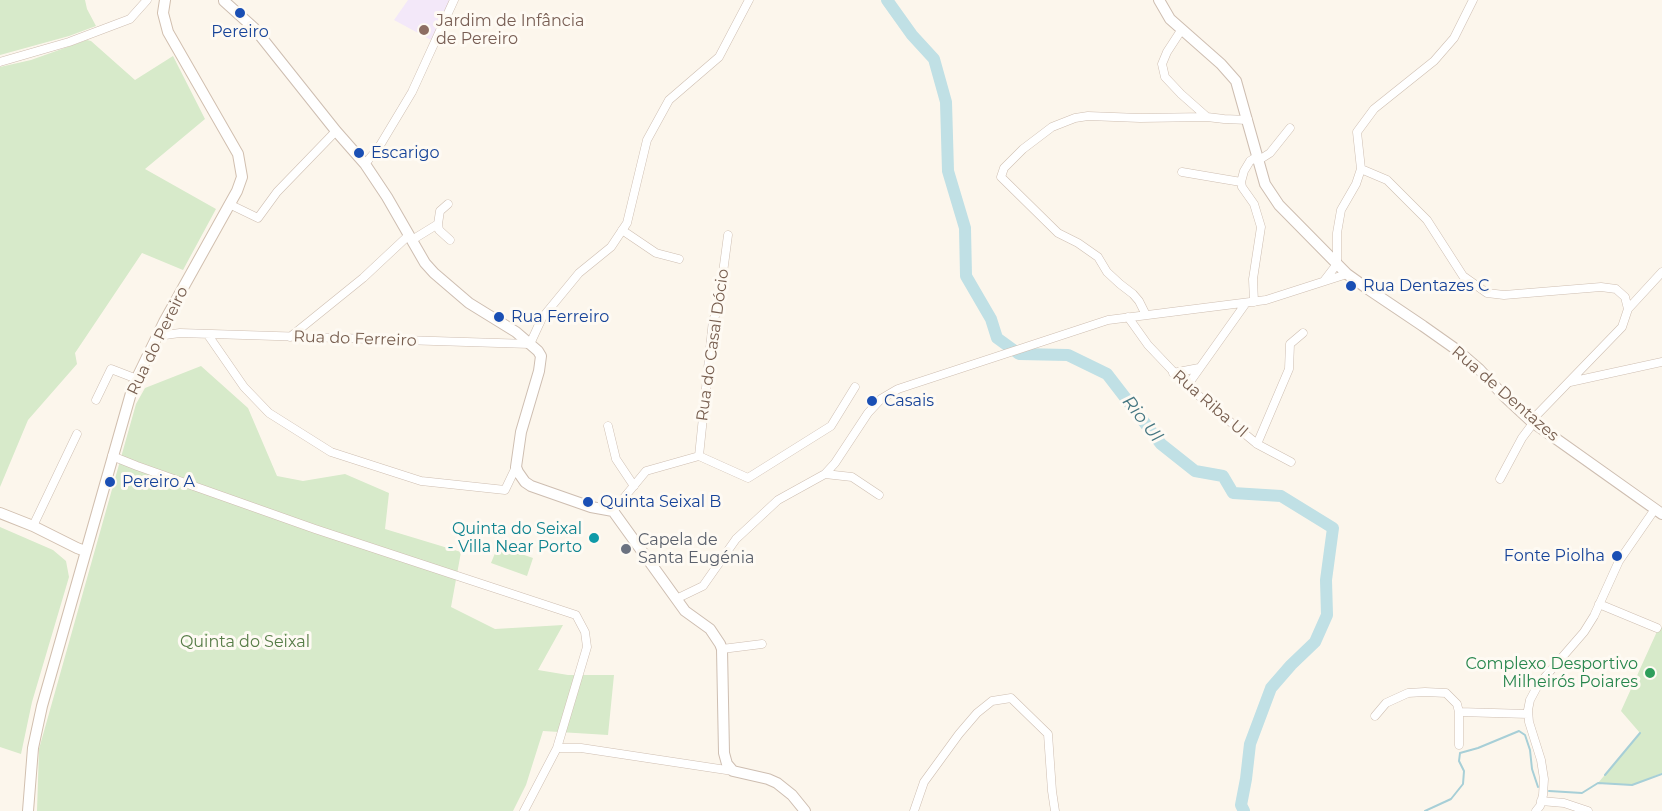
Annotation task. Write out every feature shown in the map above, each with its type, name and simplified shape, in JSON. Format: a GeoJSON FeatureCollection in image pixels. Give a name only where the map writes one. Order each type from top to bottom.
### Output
{"type":"FeatureCollection","features":[{"type":"Feature","properties":{"kind":"street"},"geometry":{"type":"LineString","coordinates":[[0,62],[69,42],[130,19],[147,0]]}},
{"type":"Feature","properties":{"kind":"street","name":"Rua do Pereiro"},"geometry":{"type":"LineString","coordinates":[[28,811],[33,748],[42,706],[133,386],[165,321],[237,191],[242,177],[238,154],[168,32],[163,13],[165,0]]}},
{"type":"Feature","properties":{"kind":"street"},"geometry":{"type":"LineString","coordinates":[[208,335],[244,387],[269,413],[331,452],[421,481],[505,490],[516,467],[521,432],[537,382],[541,361],[538,351],[516,332],[469,303],[444,283],[425,263],[365,164],[254,28],[222,0]]}},
{"type":"Feature","properties":{"kind":"street"},"geometry":{"type":"LineString","coordinates":[[365,164],[379,147],[412,92],[454,0]]}},
{"type":"Feature","properties":{"kind":"street"},"geometry":{"type":"LineString","coordinates":[[531,344],[542,318],[579,273],[611,247],[622,231],[627,223],[646,140],[669,100],[719,57],[749,0]]}},
{"type":"Feature","properties":{"kind":"street","name":"Rua de Dentazes"},"geometry":{"type":"LineString","coordinates":[[1159,0],[1170,18],[1221,64],[1236,81],[1265,184],[1279,205],[1347,274],[1457,350],[1532,422],[1659,512]]}},
{"type":"Feature","properties":{"kind":"street"},"geometry":{"type":"LineString","coordinates":[[1324,281],[1337,264],[1341,210],[1356,184],[1361,169],[1357,132],[1374,109],[1434,62],[1454,38],[1473,0]]}},
{"type":"Feature","properties":{"kind":"street"},"geometry":{"type":"LineString","coordinates":[[1182,29],[1162,64],[1165,77],[1180,94],[1207,117]]}},
{"type":"Feature","properties":{"kind":"street"},"geometry":{"type":"LineString","coordinates":[[1140,333],[1144,315],[1140,301],[1107,272],[1098,256],[1058,233],[1001,177],[1004,168],[1023,149],[1052,128],[1075,118],[1088,116],[1207,117],[1248,120]]}},
{"type":"Feature","properties":{"kind":"street"},"geometry":{"type":"LineString","coordinates":[[1187,386],[1250,303],[1261,226],[1254,204],[1241,182],[1250,161],[1270,153],[1290,128]]}},
{"type":"Feature","properties":{"kind":"street"},"geometry":{"type":"LineString","coordinates":[[230,204],[258,218],[277,192],[336,131]]}},
{"type":"Feature","properties":{"kind":"street"},"geometry":{"type":"LineString","coordinates":[[1361,169],[1387,180],[1427,220],[1462,276],[1488,293],[1504,295],[1601,287],[1616,289],[1625,297],[1628,309]]}},
{"type":"Feature","properties":{"kind":"street"},"geometry":{"type":"LineString","coordinates":[[1182,172],[1241,182]]}},
{"type":"Feature","properties":{"kind":"street"},"geometry":{"type":"LineString","coordinates":[[448,204],[440,211],[438,224],[439,230],[450,240]]}},
{"type":"Feature","properties":{"kind":"street"},"geometry":{"type":"LineString","coordinates":[[290,337],[410,237],[438,224]]}},
{"type":"Feature","properties":{"kind":"street"},"geometry":{"type":"LineString","coordinates":[[622,231],[656,253],[679,259]]}},
{"type":"Feature","properties":{"kind":"street","name":"Rua do Casal Dócio"},"geometry":{"type":"LineString","coordinates":[[699,456],[713,320],[717,310],[728,235]]}},
{"type":"Feature","properties":{"kind":"street"},"geometry":{"type":"LineString","coordinates":[[1500,479],[1532,422],[1622,327],[1628,309],[1662,272]]}},
{"type":"Feature","properties":{"kind":"street"},"geometry":{"type":"LineString","coordinates":[[676,599],[703,586],[736,539],[778,500],[825,474],[835,463],[868,413],[881,399],[898,389],[1108,320],[1266,300],[1347,274]]}},
{"type":"Feature","properties":{"kind":"street","name":"Rua Riba Ul"},"geometry":{"type":"LineString","coordinates":[[1128,317],[1148,345],[1187,386],[1257,444],[1291,462]]}},
{"type":"Feature","properties":{"kind":"street"},"geometry":{"type":"LineString","coordinates":[[165,321],[180,333]]}},
{"type":"Feature","properties":{"kind":"street","name":"Rua do Ferreiro"},"geometry":{"type":"LineString","coordinates":[[157,336],[180,333],[531,344]]}},
{"type":"Feature","properties":{"kind":"street"},"geometry":{"type":"LineString","coordinates":[[1257,444],[1289,369],[1290,344],[1303,333]]}},
{"type":"Feature","properties":{"kind":"street"},"geometry":{"type":"LineString","coordinates":[[1569,382],[1662,362]]}},
{"type":"Feature","properties":{"kind":"street"},"geometry":{"type":"LineString","coordinates":[[1173,373],[1199,368]]}},
{"type":"Feature","properties":{"kind":"street"},"geometry":{"type":"LineString","coordinates":[[96,400],[111,369],[137,379]]}},
{"type":"Feature","properties":{"kind":"street"},"geometry":{"type":"LineString","coordinates":[[613,511],[646,471],[699,456],[748,478],[831,426],[855,387]]}},
{"type":"Feature","properties":{"kind":"street"},"geometry":{"type":"LineString","coordinates":[[608,426],[616,459],[634,486]]}},
{"type":"Feature","properties":{"kind":"street"},"geometry":{"type":"LineString","coordinates":[[33,526],[77,434]]}},
{"type":"Feature","properties":{"kind":"street"},"geometry":{"type":"LineString","coordinates":[[112,456],[315,529],[576,615],[585,632],[587,647],[557,748],[524,811]]}},
{"type":"Feature","properties":{"kind":"street"},"geometry":{"type":"LineString","coordinates":[[516,467],[520,477],[531,486],[591,507],[613,511],[685,611],[714,634],[722,649],[724,753],[727,764],[733,771]]}},
{"type":"Feature","properties":{"kind":"street"},"geometry":{"type":"LineString","coordinates":[[825,474],[852,477],[879,495]]}},
{"type":"Feature","properties":{"kind":"street"},"geometry":{"type":"LineString","coordinates":[[1536,811],[1540,806],[1544,779],[1528,714],[1534,690],[1584,632],[1619,561],[1659,512]]}},
{"type":"Feature","properties":{"kind":"street"},"geometry":{"type":"LineString","coordinates":[[0,513],[85,550]]}},
{"type":"Feature","properties":{"kind":"street"},"geometry":{"type":"LineString","coordinates":[[1599,604],[1657,628]]}},
{"type":"Feature","properties":{"kind":"street"},"geometry":{"type":"LineString","coordinates":[[722,649],[762,644]]}},
{"type":"Feature","properties":{"kind":"street"},"geometry":{"type":"LineString","coordinates":[[1374,716],[1386,703],[1408,693],[1446,693],[1457,704],[1459,745]]}},
{"type":"Feature","properties":{"kind":"street"},"geometry":{"type":"LineString","coordinates":[[914,811],[924,782],[977,713],[992,701],[1011,698],[1048,734],[1055,811]]}},
{"type":"Feature","properties":{"kind":"street"},"geometry":{"type":"LineString","coordinates":[[1459,712],[1528,714]]}},
{"type":"Feature","properties":{"kind":"street"},"geometry":{"type":"LineString","coordinates":[[557,748],[580,748],[733,771],[768,779],[792,795],[804,811]]}},
{"type":"Feature","properties":{"kind":"street"},"geometry":{"type":"LineString","coordinates":[[1541,801],[1564,802],[1588,811]]}},
{"type":"Feature","properties":{"kind":"shaded area","name":"Jardim de Infância de Pereiro"},"geometry":{"type":"Polygon","coordinates":[[[408,0],[450,0],[431,40],[394,20],[408,0]]]}},
{"type":"Feature","properties":{"kind":"green space"},"geometry":{"type":"Polygon","coordinates":[[[0,0],[85,0],[96,26],[0,55],[0,0]]]}},
{"type":"Feature","properties":{"kind":"green space"},"geometry":{"type":"Polygon","coordinates":[[[87,40],[135,80],[173,56],[205,119],[145,169],[216,209],[183,270],[142,253],[75,353],[77,364],[28,420],[0,487],[0,67],[31,60],[87,40]]]}},
{"type":"Feature","properties":{"kind":"green space","name":"Quinta do Seixal"},"geometry":{"type":"Polygon","coordinates":[[[201,366],[248,408],[277,476],[303,481],[345,474],[389,493],[385,529],[461,552],[451,607],[495,629],[563,625],[538,670],[568,675],[614,675],[608,735],[543,731],[526,785],[513,811],[37,811],[39,749],[136,404],[145,388],[201,366]]]}},
{"type":"Feature","properties":{"kind":"green space"},"geometry":{"type":"Polygon","coordinates":[[[0,527],[53,550],[66,561],[69,577],[32,702],[21,754],[0,747],[0,527]]]}},
{"type":"Feature","properties":{"kind":"green space"},"geometry":{"type":"Polygon","coordinates":[[[498,546],[533,558],[527,576],[491,563],[498,546]]]}},
{"type":"Feature","properties":{"kind":"green space","name":"Complexo Desportivo Milheirós Poiares"},"geometry":{"type":"Polygon","coordinates":[[[1659,627],[1662,628],[1662,773],[1632,785],[1598,783],[1640,733],[1621,711],[1659,627]]]}},
{"type":"Feature","properties":{"kind":"waterway","name":"Rio Ul"},"geometry":{"type":"LineString","coordinates":[[887,0],[912,35],[934,59],[946,102],[948,171],[965,228],[966,276],[991,319],[997,338],[1019,354],[1068,355],[1107,374],[1161,444],[1195,471],[1223,476],[1233,493],[1281,496],[1333,528],[1326,580],[1327,615],[1315,642],[1271,688],[1250,744],[1241,805],[1244,811]]}},
{"type":"Feature","properties":{"kind":"waterway"},"geometry":{"type":"LineString","coordinates":[[1425,811],[1451,799],[1463,784],[1464,771],[1459,761],[1460,753],[1519,731],[1525,735],[1538,787]]}},
{"type":"Feature","properties":{"kind":"waterway"},"geometry":{"type":"LineString","coordinates":[[1605,775],[1640,733]]}},
{"type":"Feature","properties":{"kind":"waterway"},"geometry":{"type":"LineString","coordinates":[[1549,791],[1582,793],[1598,783],[1632,785],[1662,774]]}},
{"type":"Feature","properties":{"kind":"place","name":"Pereiro"},"geometry":{"type":"Point","coordinates":[240,13]}},
{"type":"Feature","properties":{"kind":"place","name":"Jardim de Infância de Pereiro"},"geometry":{"type":"Point","coordinates":[424,30]}},
{"type":"Feature","properties":{"kind":"place","name":"Escarigo"},"geometry":{"type":"Point","coordinates":[359,153]}},
{"type":"Feature","properties":{"kind":"place","name":"Rua Dentazes C"},"geometry":{"type":"Point","coordinates":[1351,286]}},
{"type":"Feature","properties":{"kind":"place","name":"Rua Ferreiro"},"geometry":{"type":"Point","coordinates":[499,317]}},
{"type":"Feature","properties":{"kind":"place","name":"Casais"},"geometry":{"type":"Point","coordinates":[872,401]}},
{"type":"Feature","properties":{"kind":"place","name":"Pereiro A"},"geometry":{"type":"Point","coordinates":[110,482]}},
{"type":"Feature","properties":{"kind":"place","name":"Quinta Seixal B"},"geometry":{"type":"Point","coordinates":[588,502]}},
{"type":"Feature","properties":{"kind":"place","name":"Quinta do Seixal - Villa Near Porto"},"geometry":{"type":"Point","coordinates":[594,538]}},
{"type":"Feature","properties":{"kind":"place","name":"Capela de Santa Eugénia"},"geometry":{"type":"Point","coordinates":[626,549]}},
{"type":"Feature","properties":{"kind":"place","name":"Fonte Piolha"},"geometry":{"type":"Point","coordinates":[1617,556]}},
{"type":"Feature","properties":{"kind":"place","name":"Complexo Desportivo Milheirós Poiares"},"geometry":{"type":"Point","coordinates":[1650,673]}}]}
